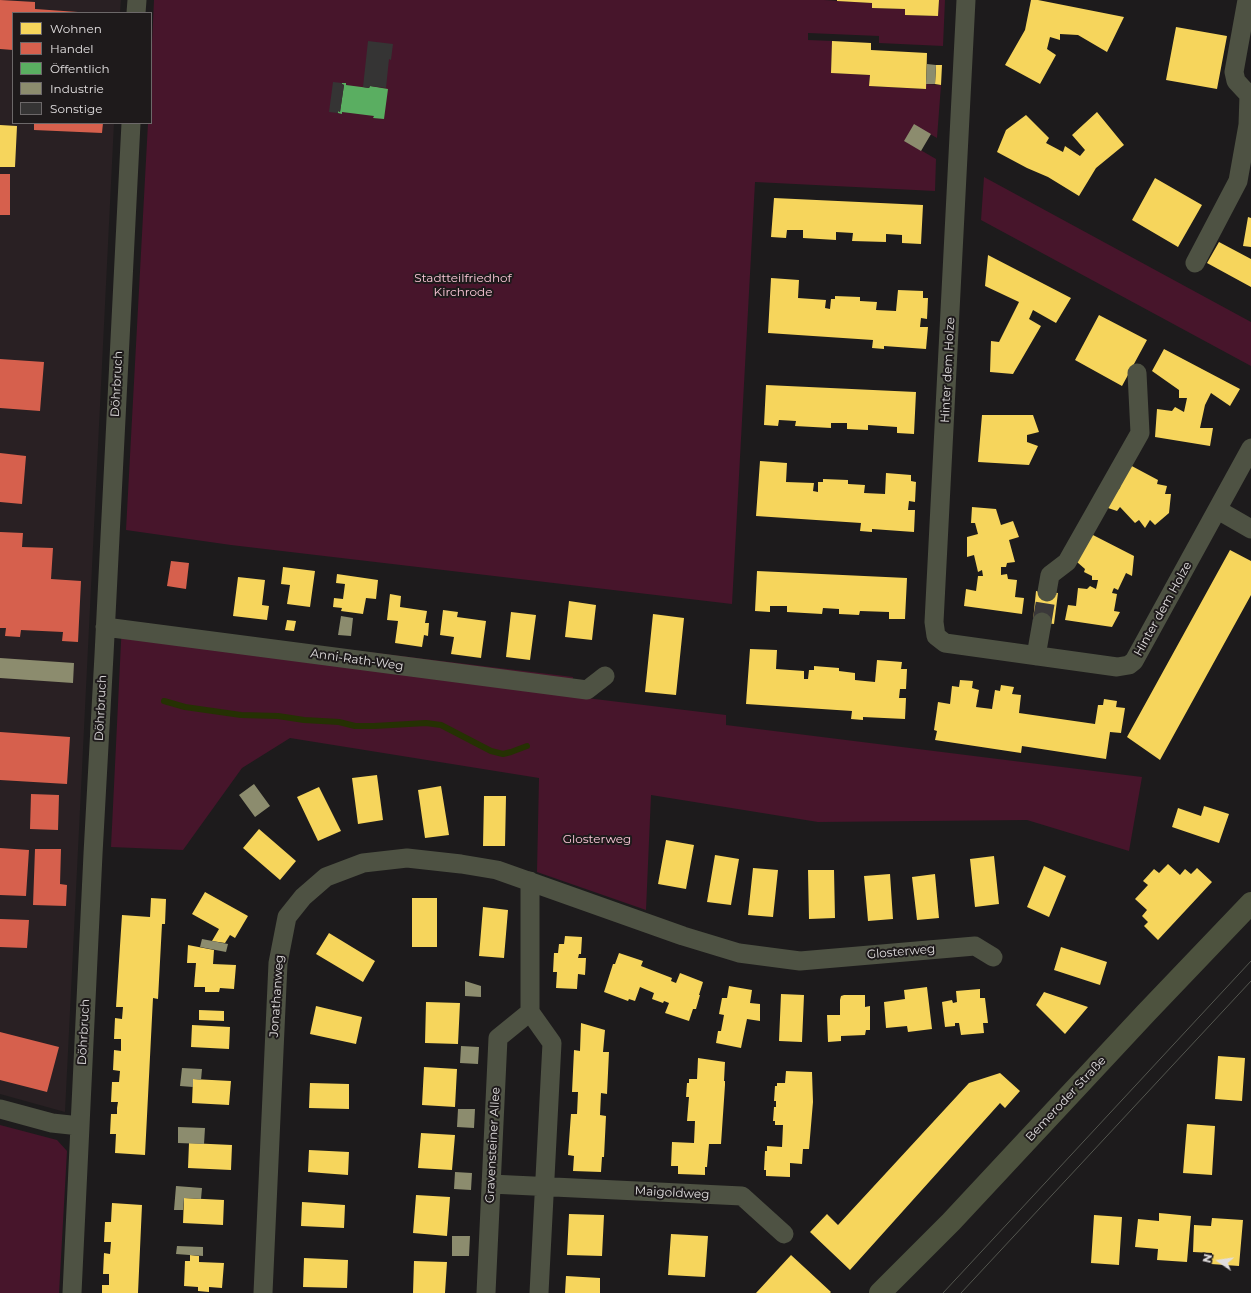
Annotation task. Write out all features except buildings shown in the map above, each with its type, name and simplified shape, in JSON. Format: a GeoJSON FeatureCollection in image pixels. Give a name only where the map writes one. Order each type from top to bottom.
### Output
{"type":"FeatureCollection","features":[{"type":"Feature","properties":{"kind":"main road","name":"Bemeroder Straße"},"geometry":{"type":"LineString","coordinates":[[880,1293],[951,1222],[1251,903]]}},
{"type":"Feature","properties":{"kind":"street"},"geometry":{"type":"LineString","coordinates":[[136,12],[137,0]]}},
{"type":"Feature","properties":{"kind":"street","name":"Hinter dem Holze"},"geometry":{"type":"LineString","coordinates":[[966,0],[934,629],[936,636],[945,643],[1118,667],[1129,665],[1134,661],[1251,448]]}},
{"type":"Feature","properties":{"kind":"street"},"geometry":{"type":"LineString","coordinates":[[1195,263],[1238,181],[1248,125],[1249,95],[1236,81],[1234,72],[1249,0]]}},
{"type":"Feature","properties":{"kind":"street","name":"Döhrbruch"},"geometry":{"type":"LineString","coordinates":[[72,1293],[131,124]]}},
{"type":"Feature","properties":{"kind":"street"},"geometry":{"type":"LineString","coordinates":[[1047,592],[1050,575],[1067,562],[1140,433],[1136,373]]}},
{"type":"Feature","properties":{"kind":"street"},"geometry":{"type":"LineString","coordinates":[[1218,510],[1251,529]]}},
{"type":"Feature","properties":{"kind":"street"},"geometry":{"type":"LineString","coordinates":[[1036,656],[1042,622]]}},
{"type":"Feature","properties":{"kind":"street","name":"Anni-Rath-Weg"},"geometry":{"type":"LineString","coordinates":[[105,627],[588,690],[605,676]]}},
{"type":"Feature","properties":{"kind":"street","name":"Jonathanweg"},"geometry":{"type":"LineString","coordinates":[[263,1293],[278,963],[288,917],[303,897],[326,878],[363,862],[406,858],[461,864],[497,870],[530,881]]}},
{"type":"Feature","properties":{"kind":"street"},"geometry":{"type":"LineString","coordinates":[[530,881],[530,1012],[552,1043],[539,1293]]}},
{"type":"Feature","properties":{"kind":"street","name":"Glosterweg"},"geometry":{"type":"LineString","coordinates":[[530,881],[683,936],[739,953],[800,960],[975,946],[993,957]]}},
{"type":"Feature","properties":{"kind":"street","name":"Gravensteiner Allee"},"geometry":{"type":"LineString","coordinates":[[486,1293],[498,1038],[530,1012]]}},
{"type":"Feature","properties":{"kind":"street"},"geometry":{"type":"LineString","coordinates":[[0,1109],[52,1123],[80,1126]]}},
{"type":"Feature","properties":{"kind":"street","name":"Maigoldweg"},"geometry":{"type":"LineString","coordinates":[[491,1184],[742,1196],[784,1234]]}},
{"type":"Feature","properties":{"kind":"shaded area"},"geometry":{"type":"Polygon","coordinates":[[[0,0],[121,0],[120,12],[12,12],[12,124],[114,124],[65,1112],[0,1094],[0,0]]]}},
{"type":"Feature","properties":{"kind":"green space","name":"Stadtteilfriedhof Kirchrode"},"geometry":{"type":"Polygon","coordinates":[[[154,0],[824,0],[872,3],[873,8],[905,9],[906,15],[938,16],[939,0],[945,0],[943,46],[879,43],[879,36],[808,33],[808,40],[832,41],[831,73],[870,75],[869,86],[925,89],[926,84],[941,85],[937,138],[914,125],[905,141],[936,159],[935,191],[755,182],[732,604],[231,545],[126,530],[148,124],[152,124],[152,44],[154,0]]]}},
{"type":"Feature","properties":{"kind":"green space"},"geometry":{"type":"Polygon","coordinates":[[[984,177],[1251,322],[1251,366],[981,220],[984,177]]]}},
{"type":"Feature","properties":{"kind":"green space"},"geometry":{"type":"Polygon","coordinates":[[[122,622],[573,677],[570,696],[726,715],[726,725],[1142,777],[1129,851],[1027,820],[818,822],[651,795],[646,910],[537,872],[539,778],[290,738],[242,768],[183,850],[111,847],[122,622]]]}},
{"type":"Feature","properties":{"kind":"green space"},"geometry":{"type":"Polygon","coordinates":[[[0,1125],[57,1140],[67,1151],[59,1293],[0,1293],[0,1125]]]}},
{"type":"Feature","properties":{"kind":"waterway"},"geometry":{"type":"LineString","coordinates":[[164,701],[185,707],[241,715],[278,716],[304,720],[339,722],[355,726],[426,723],[441,725],[491,751],[503,754],[527,746]]}},
{"type":"Feature","properties":{"kind":"tunnel"},"geometry":{"type":"LineString","coordinates":[[1042,622],[1047,592]]}},
{"type":"Feature","properties":{"kind":"tram line"},"geometry":{"type":"LineString","coordinates":[[943,1293],[1251,961]]}},
{"type":"Feature","properties":{"kind":"tram line"},"geometry":{"type":"LineString","coordinates":[[961,1293],[1251,981]]}}]}
